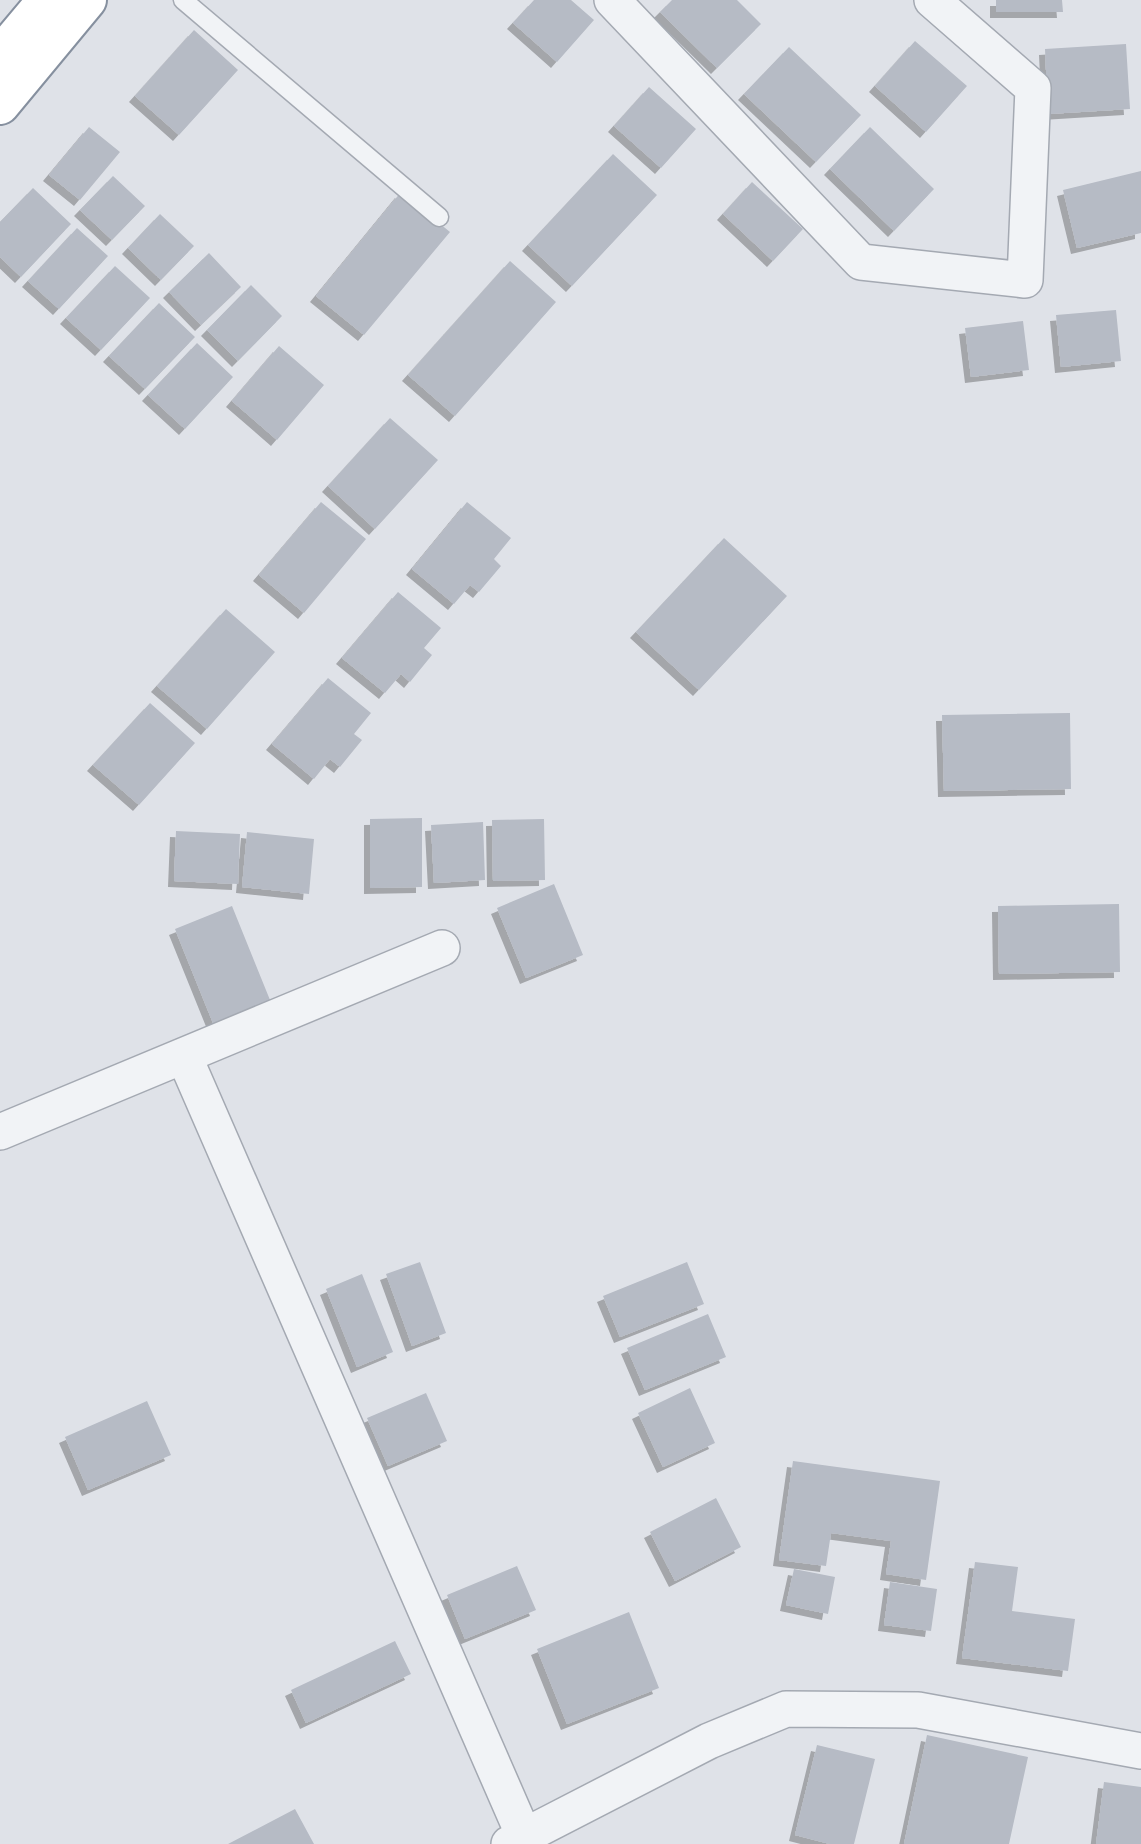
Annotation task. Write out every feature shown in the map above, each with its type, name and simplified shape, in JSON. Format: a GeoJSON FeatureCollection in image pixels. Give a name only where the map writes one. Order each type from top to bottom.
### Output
{"type":"FeatureCollection","features":[{"type":"Feature","properties":{"kind":"highway"},"geometry":{"type":"LineString","coordinates":[[0,56],[47,0]]}},
{"type":"Feature","properties":{"kind":"highway"},"geometry":{"type":"LineString","coordinates":[[0,104],[87,0]]}},
{"type":"Feature","properties":{"kind":"street"},"geometry":{"type":"LineString","coordinates":[[612,0],[861,262],[1026,280],[1033,88],[932,0]]}},
{"type":"Feature","properties":{"kind":"street"},"geometry":{"type":"LineString","coordinates":[[0,1132],[442,948]]}},
{"type":"Feature","properties":{"kind":"street"},"geometry":{"type":"LineString","coordinates":[[184,1056],[517,1840],[709,1741],[786,1709],[918,1710],[1141,1751]]}},
{"type":"Feature","properties":{"kind":"lane"},"geometry":{"type":"LineString","coordinates":[[183,0],[439,217]]}},
{"type":"Feature","properties":{"kind":"building"},"geometry":{"type":"Polygon","coordinates":[[[534,0],[571,0],[594,20],[557,62],[513,23],[534,0]]]}},
{"type":"Feature","properties":{"kind":"building"},"geometry":{"type":"Polygon","coordinates":[[[672,0],[737,0],[761,24],[717,68],[660,12],[672,0]]]}},
{"type":"Feature","properties":{"kind":"building"},"geometry":{"type":"Polygon","coordinates":[[[996,0],[1062,0],[1063,12],[996,12],[996,0]]]}},
{"type":"Feature","properties":{"kind":"building"},"geometry":{"type":"Polygon","coordinates":[[[194,30],[238,70],[179,135],[135,96],[194,30]]]}},
{"type":"Feature","properties":{"kind":"building"},"geometry":{"type":"Polygon","coordinates":[[[915,41],[967,86],[926,132],[875,86],[915,41]]]}},
{"type":"Feature","properties":{"kind":"building"},"geometry":{"type":"Polygon","coordinates":[[[1126,44],[1130,109],[1048,114],[1045,49],[1126,44]]]}},
{"type":"Feature","properties":{"kind":"building"},"geometry":{"type":"Polygon","coordinates":[[[789,47],[861,115],[816,162],[744,94],[789,47]]]}},
{"type":"Feature","properties":{"kind":"building"},"geometry":{"type":"Polygon","coordinates":[[[649,87],[696,129],[661,168],[614,126],[649,87]]]}},
{"type":"Feature","properties":{"kind":"building"},"geometry":{"type":"Polygon","coordinates":[[[89,127],[120,152],[80,200],[49,175],[89,127]]]}},
{"type":"Feature","properties":{"kind":"building"},"geometry":{"type":"Polygon","coordinates":[[[870,127],[934,189],[894,231],[830,169],[870,127]]]}},
{"type":"Feature","properties":{"kind":"building"},"geometry":{"type":"Polygon","coordinates":[[[613,154],[657,195],[572,286],[528,245],[613,154]]]}},
{"type":"Feature","properties":{"kind":"building"},"geometry":{"type":"Polygon","coordinates":[[[1141,171],[1141,233],[1077,248],[1063,190],[1141,171]]]}},
{"type":"Feature","properties":{"kind":"building"},"geometry":{"type":"Polygon","coordinates":[[[113,176],[145,206],[112,240],[80,210],[113,176]]]}},
{"type":"Feature","properties":{"kind":"building"},"geometry":{"type":"Polygon","coordinates":[[[752,182],[803,229],[773,261],[723,214],[752,182]]]}},
{"type":"Feature","properties":{"kind":"building"},"geometry":{"type":"Polygon","coordinates":[[[33,188],[71,224],[21,277],[0,257],[0,222],[33,188]]]}},
{"type":"Feature","properties":{"kind":"building"},"geometry":{"type":"Polygon","coordinates":[[[401,192],[450,232],[364,335],[316,296],[401,192]]]}},
{"type":"Feature","properties":{"kind":"building"},"geometry":{"type":"Polygon","coordinates":[[[160,214],[194,246],[161,280],[128,248],[160,214]]]}},
{"type":"Feature","properties":{"kind":"building"},"geometry":{"type":"Polygon","coordinates":[[[77,228],[108,256],[59,309],[28,281],[77,228]]]}},
{"type":"Feature","properties":{"kind":"building"},"geometry":{"type":"Polygon","coordinates":[[[209,253],[241,287],[201,325],[169,292],[209,253]]]}},
{"type":"Feature","properties":{"kind":"building"},"geometry":{"type":"Polygon","coordinates":[[[510,261],[556,302],[455,416],[408,375],[510,261]]]}},
{"type":"Feature","properties":{"kind":"building"},"geometry":{"type":"Polygon","coordinates":[[[115,266],[150,298],[101,350],[66,318],[115,266]]]}},
{"type":"Feature","properties":{"kind":"building"},"geometry":{"type":"Polygon","coordinates":[[[251,285],[282,316],[238,361],[207,330],[251,285]]]}},
{"type":"Feature","properties":{"kind":"building"},"geometry":{"type":"Polygon","coordinates":[[[159,303],[195,337],[145,389],[109,356],[159,303]]]}},
{"type":"Feature","properties":{"kind":"building"},"geometry":{"type":"Polygon","coordinates":[[[1116,310],[1121,361],[1061,367],[1056,315],[1116,310]]]}},
{"type":"Feature","properties":{"kind":"building"},"geometry":{"type":"Polygon","coordinates":[[[1023,321],[1029,370],[971,377],[965,328],[1023,321]]]}},
{"type":"Feature","properties":{"kind":"building"},"geometry":{"type":"Polygon","coordinates":[[[197,343],[233,377],[185,429],[148,395],[197,343]]]}},
{"type":"Feature","properties":{"kind":"building"},"geometry":{"type":"Polygon","coordinates":[[[279,346],[324,385],[277,440],[232,401],[279,346]]]}},
{"type":"Feature","properties":{"kind":"building"},"geometry":{"type":"Polygon","coordinates":[[[390,418],[438,460],[375,529],[328,486],[390,418]]]}},
{"type":"Feature","properties":{"kind":"building"},"geometry":{"type":"Polygon","coordinates":[[[321,502],[366,539],[304,613],[259,575],[321,502]]]}},
{"type":"Feature","properties":{"kind":"building"},"geometry":{"type":"Polygon","coordinates":[[[467,502],[511,538],[494,559],[501,566],[479,592],[470,585],[454,604],[412,569],[467,502]]]}},
{"type":"Feature","properties":{"kind":"building"},"geometry":{"type":"Polygon","coordinates":[[[724,538],[787,596],[699,690],[636,632],[724,538]]]}},
{"type":"Feature","properties":{"kind":"building"},"geometry":{"type":"Polygon","coordinates":[[[398,592],[441,628],[424,648],[432,655],[410,682],[401,674],[385,693],[342,658],[398,592]]]}},
{"type":"Feature","properties":{"kind":"building"},"geometry":{"type":"Polygon","coordinates":[[[226,609],[275,652],[207,729],[157,686],[226,609]]]}},
{"type":"Feature","properties":{"kind":"building"},"geometry":{"type":"Polygon","coordinates":[[[328,678],[371,713],[354,734],[362,740],[340,767],[330,759],[314,779],[272,744],[328,678]]]}},
{"type":"Feature","properties":{"kind":"building"},"geometry":{"type":"Polygon","coordinates":[[[150,703],[195,743],[139,805],[93,765],[150,703]]]}},
{"type":"Feature","properties":{"kind":"building"},"geometry":{"type":"Polygon","coordinates":[[[1070,713],[1071,789],[944,791],[942,715],[1070,713]]]}},
{"type":"Feature","properties":{"kind":"building"},"geometry":{"type":"Polygon","coordinates":[[[422,818],[422,887],[370,888],[370,819],[422,818]]]}},
{"type":"Feature","properties":{"kind":"building"},"geometry":{"type":"Polygon","coordinates":[[[544,819],[545,880],[493,881],[492,820],[544,819]]]}},
{"type":"Feature","properties":{"kind":"building"},"geometry":{"type":"Polygon","coordinates":[[[483,822],[485,880],[434,883],[431,825],[483,822]]]}},
{"type":"Feature","properties":{"kind":"building"},"geometry":{"type":"Polygon","coordinates":[[[176,831],[240,834],[238,884],[174,881],[176,831]]]}},
{"type":"Feature","properties":{"kind":"building"},"geometry":{"type":"Polygon","coordinates":[[[247,832],[314,839],[309,894],[242,887],[247,832]]]}},
{"type":"Feature","properties":{"kind":"building"},"geometry":{"type":"Polygon","coordinates":[[[554,884],[583,955],[526,978],[497,908],[554,884]]]}},
{"type":"Feature","properties":{"kind":"building"},"geometry":{"type":"Polygon","coordinates":[[[1119,904],[1120,972],[999,974],[998,906],[1119,904]]]}},
{"type":"Feature","properties":{"kind":"building"},"geometry":{"type":"Polygon","coordinates":[[[232,906],[270,1000],[213,1023],[175,929],[232,906]]]}},
{"type":"Feature","properties":{"kind":"building"},"geometry":{"type":"Polygon","coordinates":[[[420,1262],[446,1333],[412,1346],[386,1274],[420,1262]]]}},
{"type":"Feature","properties":{"kind":"building"},"geometry":{"type":"Polygon","coordinates":[[[687,1262],[704,1304],[620,1337],[603,1296],[687,1262]]]}},
{"type":"Feature","properties":{"kind":"building"},"geometry":{"type":"Polygon","coordinates":[[[362,1274],[393,1352],[357,1367],[326,1289],[362,1274]]]}},
{"type":"Feature","properties":{"kind":"building"},"geometry":{"type":"Polygon","coordinates":[[[708,1314],[726,1357],[645,1390],[627,1348],[708,1314]]]}},
{"type":"Feature","properties":{"kind":"building"},"geometry":{"type":"Polygon","coordinates":[[[690,1388],[715,1443],[663,1467],[638,1413],[690,1388]]]}},
{"type":"Feature","properties":{"kind":"building"},"geometry":{"type":"Polygon","coordinates":[[[426,1393],[447,1441],[388,1466],[367,1418],[426,1393]]]}},
{"type":"Feature","properties":{"kind":"building"},"geometry":{"type":"Polygon","coordinates":[[[147,1401],[171,1455],[88,1490],[65,1437],[147,1401]]]}},
{"type":"Feature","properties":{"kind":"building"},"geometry":{"type":"Polygon","coordinates":[[[793,1461],[940,1481],[926,1580],[886,1574],[891,1541],[831,1533],[826,1566],[779,1560],[793,1461]]]}},
{"type":"Feature","properties":{"kind":"building"},"geometry":{"type":"Polygon","coordinates":[[[716,1498],[741,1547],[675,1581],[650,1532],[716,1498]]]}},
{"type":"Feature","properties":{"kind":"building"},"geometry":{"type":"Polygon","coordinates":[[[975,1562],[1018,1567],[1012,1611],[1075,1619],[1068,1671],[962,1658],[975,1562]]]}},
{"type":"Feature","properties":{"kind":"building"},"geometry":{"type":"Polygon","coordinates":[[[517,1566],[536,1610],[465,1639],[447,1595],[517,1566]]]}},
{"type":"Feature","properties":{"kind":"building"},"geometry":{"type":"Polygon","coordinates":[[[794,1569],[835,1577],[828,1614],[786,1605],[794,1569]]]}},
{"type":"Feature","properties":{"kind":"building"},"geometry":{"type":"Polygon","coordinates":[[[890,1582],[937,1589],[931,1631],[884,1625],[890,1582]]]}},
{"type":"Feature","properties":{"kind":"building"},"geometry":{"type":"Polygon","coordinates":[[[629,1612],[659,1688],[567,1724],[537,1649],[629,1612]]]}},
{"type":"Feature","properties":{"kind":"building"},"geometry":{"type":"Polygon","coordinates":[[[395,1641],[411,1674],[306,1723],[291,1690],[395,1641]]]}},
{"type":"Feature","properties":{"kind":"building"},"geometry":{"type":"Polygon","coordinates":[[[927,1735],[1028,1757],[1009,1844],[904,1844],[927,1735]]]}},
{"type":"Feature","properties":{"kind":"building"},"geometry":{"type":"Polygon","coordinates":[[[817,1745],[875,1759],[854,1844],[830,1844],[795,1835],[817,1745]]]}},
{"type":"Feature","properties":{"kind":"building"},"geometry":{"type":"Polygon","coordinates":[[[1104,1782],[1141,1787],[1141,1844],[1096,1844],[1104,1782]]]}},
{"type":"Feature","properties":{"kind":"building"},"geometry":{"type":"Polygon","coordinates":[[[295,1809],[314,1844],[228,1844],[295,1809]]]}}]}
